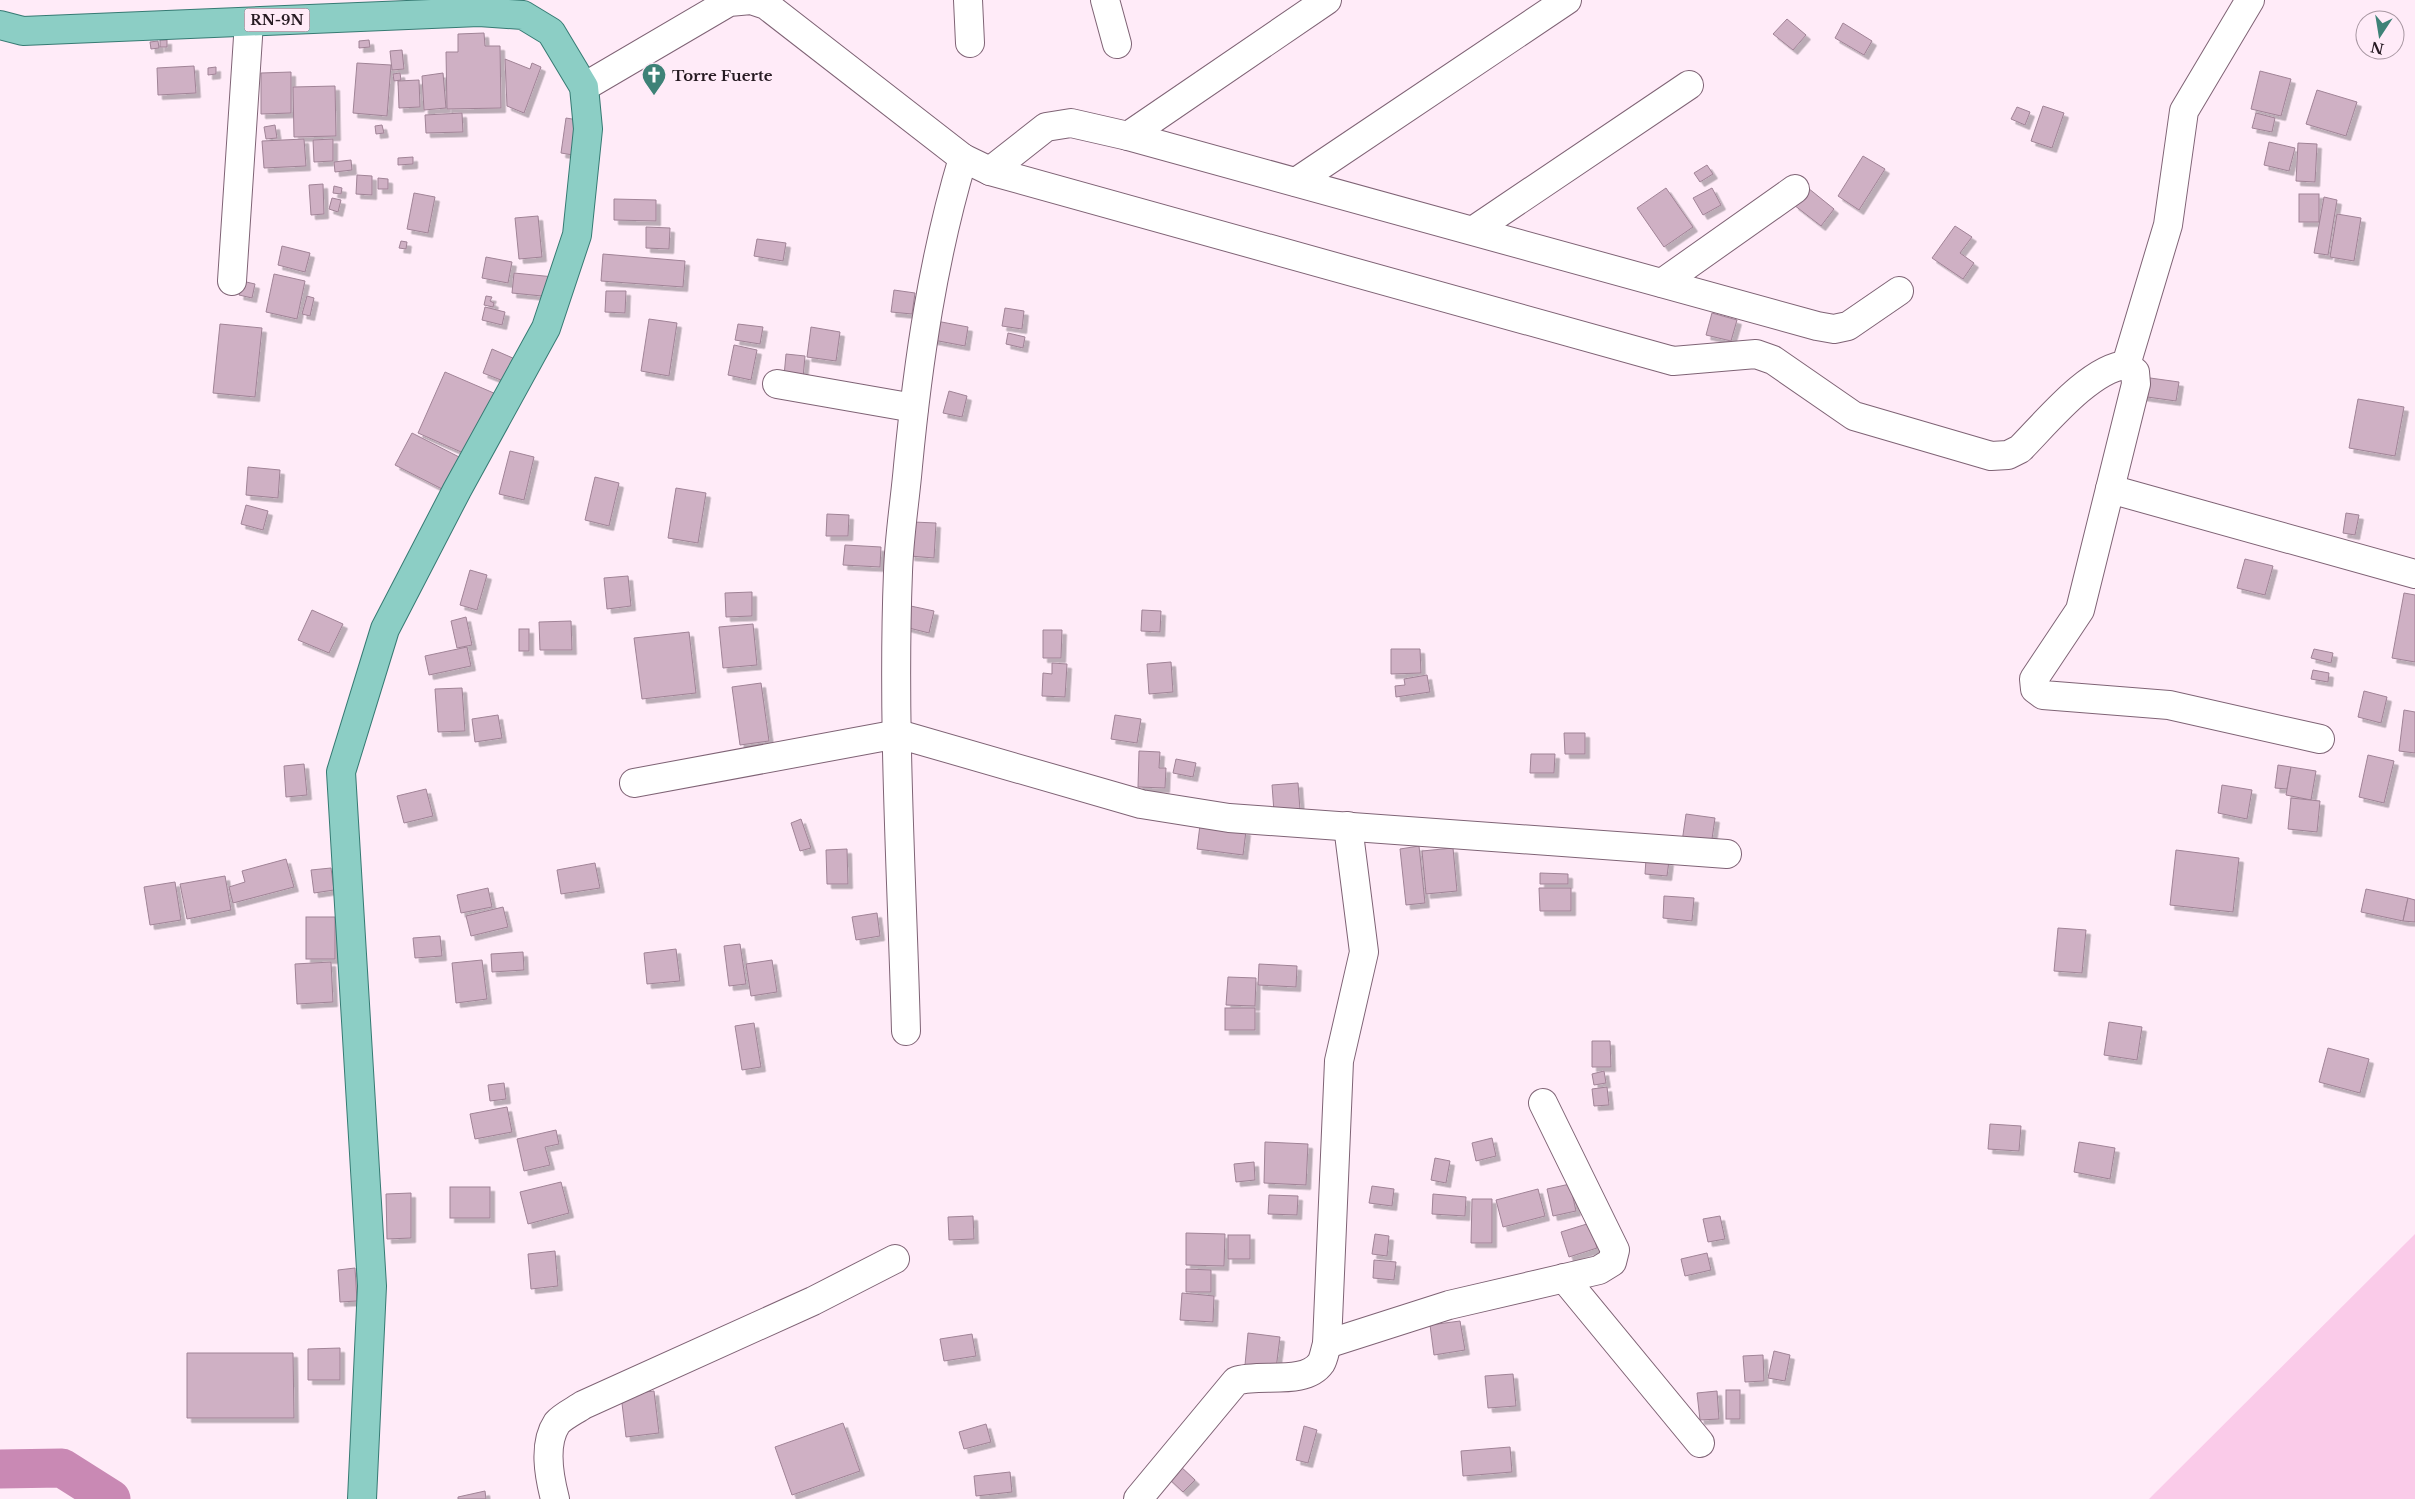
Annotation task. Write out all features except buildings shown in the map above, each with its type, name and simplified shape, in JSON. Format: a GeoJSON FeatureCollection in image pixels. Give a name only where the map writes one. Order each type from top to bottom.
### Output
{"type":"FeatureCollection","features":[{"type":"Feature","properties":{"kind":"main road","name":"RN-9N"},"geometry":{"type":"LineString","coordinates":[[0,25],[23,31],[249,22],[330,9],[478,6],[524,8],[551,32],[584,87],[588,129],[577,235],[546,328],[456,490],[385,630],[341,772],[372,1286],[362,1499]]}},
{"type":"Feature","properties":{"kind":"street"},"geometry":{"type":"LineString","coordinates":[[584,87],[729,2],[751,0],[766,5],[963,158],[990,171],[1673,362],[1756,354],[1773,360],[1854,416],[1991,456],[2008,455],[2020,449],[2094,376],[2115,366],[2126,364]]}},
{"type":"Feature","properties":{"kind":"street"},"geometry":{"type":"LineString","coordinates":[[968,0],[970,43]]}},
{"type":"Feature","properties":{"kind":"street"},"geometry":{"type":"LineString","coordinates":[[1104,0],[1117,44]]}},
{"type":"Feature","properties":{"kind":"street"},"geometry":{"type":"LineString","coordinates":[[1128,136],[1327,0]]}},
{"type":"Feature","properties":{"kind":"street"},"geometry":{"type":"LineString","coordinates":[[1296,182],[1567,0]]}},
{"type":"Feature","properties":{"kind":"street"},"geometry":{"type":"LineString","coordinates":[[2126,364],[2168,225],[2184,111],[2250,0]]}},
{"type":"Feature","properties":{"kind":"street"},"geometry":{"type":"LineString","coordinates":[[232,281],[249,22]]}},
{"type":"Feature","properties":{"kind":"street"},"geometry":{"type":"LineString","coordinates":[[1474,230],[1689,85]]}},
{"type":"Feature","properties":{"kind":"street"},"geometry":{"type":"LineString","coordinates":[[990,171],[1046,126],[1071,123],[1128,136],[1834,329],[1848,326],[1899,290]]}},
{"type":"Feature","properties":{"kind":"street"},"geometry":{"type":"LineString","coordinates":[[906,1031],[898,734],[898,571],[914,408],[930,295],[947,212],[963,158]]}},
{"type":"Feature","properties":{"kind":"street"},"geometry":{"type":"LineString","coordinates":[[1662,283],[1795,189]]}},
{"type":"Feature","properties":{"kind":"street"},"geometry":{"type":"LineString","coordinates":[[2126,364],[2135,372],[2136,384],[2080,610],[2034,679],[2035,689],[2043,695],[2169,705],[2320,739]]}},
{"type":"Feature","properties":{"kind":"street"},"geometry":{"type":"LineString","coordinates":[[778,384],[914,408]]}},
{"type":"Feature","properties":{"kind":"street"},"geometry":{"type":"LineString","coordinates":[[2110,489],[2415,574]]}},
{"type":"Feature","properties":{"kind":"street"},"geometry":{"type":"LineString","coordinates":[[634,783],[898,734],[1141,804],[1230,818],[1727,854]]}},
{"type":"Feature","properties":{"kind":"street"},"geometry":{"type":"LineString","coordinates":[[1138,1499],[1236,1381],[1249,1376],[1280,1378],[1309,1373],[1321,1362],[1327,1344],[1339,1061],[1364,952],[1348,826]]}},
{"type":"Feature","properties":{"kind":"street"},"geometry":{"type":"LineString","coordinates":[[1327,1344],[1449,1305],[1564,1278],[1606,1266],[1612,1262],[1615,1250],[1543,1103]]}},
{"type":"Feature","properties":{"kind":"street"},"geometry":{"type":"LineString","coordinates":[[555,1499],[550,1478],[549,1443],[558,1422],[583,1405],[812,1301],[895,1259]]}},
{"type":"Feature","properties":{"kind":"street"},"geometry":{"type":"LineString","coordinates":[[1564,1278],[1700,1443]]}},
{"type":"Feature","properties":{"kind":"shaded area"},"geometry":{"type":"Polygon","coordinates":[[[2415,1234],[2415,1499],[2149,1499],[2415,1234]]]}},
{"type":"Feature","properties":{"kind":"waterway"},"geometry":{"type":"LineString","coordinates":[[0,1469],[62,1468],[111,1499]]}},
{"type":"Feature","properties":{"kind":"place","name":"Torre Fuerte"},"geometry":{"type":"Point","coordinates":[654,96]}}]}
